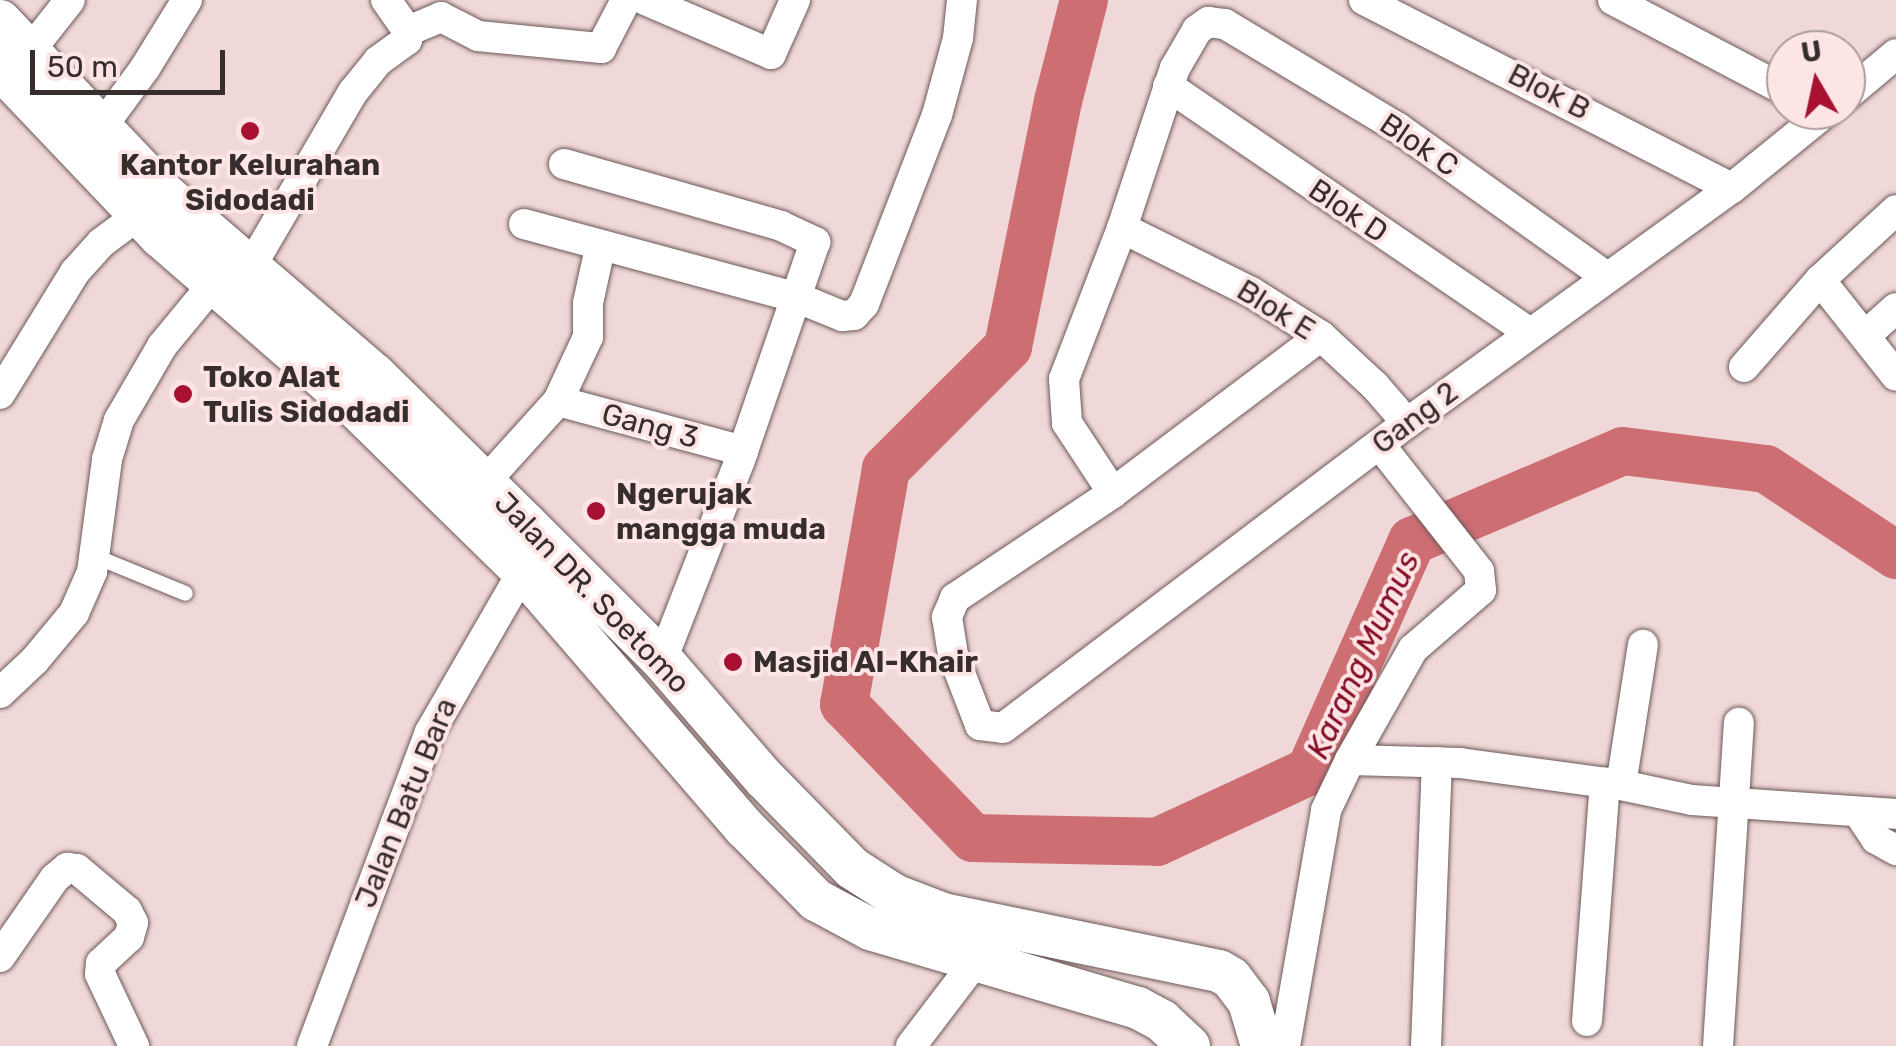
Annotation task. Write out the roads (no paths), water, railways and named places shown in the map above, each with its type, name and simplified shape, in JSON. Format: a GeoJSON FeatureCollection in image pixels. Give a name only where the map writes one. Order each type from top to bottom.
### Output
{"type":"FeatureCollection","features":[{"type":"Feature","properties":{"kind":"street"},"geometry":{"type":"LineString","coordinates":[[10,69],[70,0]]}},
{"type":"Feature","properties":{"kind":"street"},"geometry":{"type":"LineString","coordinates":[[100,128],[145,68],[186,0]]}},
{"type":"Feature","properties":{"kind":"street"},"geometry":{"type":"LineString","coordinates":[[0,693],[36,660],[74,614],[95,556],[107,459],[119,420],[162,346],[230,282],[352,92],[378,60],[406,40],[408,31],[386,0]]}},
{"type":"Feature","properties":{"kind":"street"},"geometry":{"type":"LineString","coordinates":[[408,31],[441,17],[478,36],[601,48],[626,0]]}},
{"type":"Feature","properties":{"kind":"street"},"geometry":{"type":"LineString","coordinates":[[645,0],[771,54],[795,0]]}},
{"type":"Feature","properties":{"kind":"street"},"geometry":{"type":"LineString","coordinates":[[524,224],[600,248],[798,298],[849,316],[864,304],[938,115],[958,38],[962,0]]}},
{"type":"Feature","properties":{"kind":"street","name":"Blok B"},"geometry":{"type":"LineString","coordinates":[[1364,0],[1732,188]]}},
{"type":"Feature","properties":{"kind":"street"},"geometry":{"type":"LineString","coordinates":[[1613,0],[1766,80]]}},
{"type":"Feature","properties":{"kind":"street","name":"Jalan DR. Soetomo"},"geometry":{"type":"LineString","coordinates":[[0,21],[10,69],[140,214],[230,282],[374,375],[662,660],[823,841],[878,888],[944,914],[999,927],[1204,965],[1231,978],[1267,1036]]}},
{"type":"Feature","properties":{"kind":"street","name":"Blok C"},"geometry":{"type":"LineString","coordinates":[[1168,86],[1196,30],[1208,22],[1224,24],[1398,128],[1607,277]]}},
{"type":"Feature","properties":{"kind":"street","name":"Gang 2"},"geometry":{"type":"LineString","coordinates":[[1866,84],[1892,68]]}},
{"type":"Feature","properties":{"kind":"street","name":"Jalan DR. Soetomo"},"geometry":{"type":"LineString","coordinates":[[10,69],[100,128],[162,192],[230,282],[524,570],[744,827],[816,900],[870,929],[1138,1008],[1162,1021],[1189,1046]]}},
{"type":"Feature","properties":{"kind":"street"},"geometry":{"type":"LineString","coordinates":[[1168,86],[1122,228],[1064,379],[1062,401],[1071,432],[1114,493],[1321,336]]}},
{"type":"Feature","properties":{"kind":"street","name":"Blok D"},"geometry":{"type":"LineString","coordinates":[[1168,86],[1530,333]]}},
{"type":"Feature","properties":{"kind":"street","name":"Gang 2"},"geometry":{"type":"LineString","coordinates":[[1114,493],[955,598],[948,609],[953,655],[975,720],[988,730],[1004,728],[1387,454],[1408,423],[1732,188],[1802,130]]}},
{"type":"Feature","properties":{"kind":"street"},"geometry":{"type":"LineString","coordinates":[[564,164],[810,237],[815,246],[743,451],[662,660]]}},
{"type":"Feature","properties":{"kind":"street"},"geometry":{"type":"LineString","coordinates":[[1744,367],[1820,280],[1896,210]]}},
{"type":"Feature","properties":{"kind":"street"},"geometry":{"type":"LineString","coordinates":[[0,394],[75,272],[101,243],[140,214]]}},
{"type":"Feature","properties":{"kind":"street","name":"Blok E"},"geometry":{"type":"LineString","coordinates":[[1122,228],[1238,286],[1321,336],[1408,423]]}},
{"type":"Feature","properties":{"kind":"street","name":"Gang 3"},"geometry":{"type":"LineString","coordinates":[[484,483],[558,400],[588,338],[588,304],[600,248]]}},
{"type":"Feature","properties":{"kind":"street"},"geometry":{"type":"LineString","coordinates":[[1820,280],[1896,376]]}},
{"type":"Feature","properties":{"kind":"street"},"geometry":{"type":"LineString","coordinates":[[1866,335],[1896,308]]}},
{"type":"Feature","properties":{"kind":"street","name":"Gang 3"},"geometry":{"type":"LineString","coordinates":[[558,400],[743,451]]}},
{"type":"Feature","properties":{"kind":"street"},"geometry":{"type":"LineString","coordinates":[[1267,1036],[1326,810],[1413,648],[1481,590],[1479,571],[1387,454]]}},
{"type":"Feature","properties":{"kind":"street","name":"Jalan Batu Bara"},"geometry":{"type":"LineString","coordinates":[[312,1046],[430,732],[524,570]]}},
{"type":"Feature","properties":{"kind":"street"},"geometry":{"type":"LineString","coordinates":[[1587,1021],[1613,784],[1643,645]]}},
{"type":"Feature","properties":{"kind":"street"},"geometry":{"type":"LineString","coordinates":[[1718,1046],[1739,723]]}},
{"type":"Feature","properties":{"kind":"street"},"geometry":{"type":"LineString","coordinates":[[1350,760],[1436,762],[1613,784],[1692,800],[1896,814]]}},
{"type":"Feature","properties":{"kind":"street"},"geometry":{"type":"LineString","coordinates":[[1426,1046],[1436,762]]}},
{"type":"Feature","properties":{"kind":"street"},"geometry":{"type":"LineString","coordinates":[[1858,812],[1876,839],[1896,850]]}},
{"type":"Feature","properties":{"kind":"street"},"geometry":{"type":"LineString","coordinates":[[8,946],[54,878],[67,868],[77,869],[127,912],[132,931],[101,963],[100,974],[134,1046]]}},
{"type":"Feature","properties":{"kind":"street"},"geometry":{"type":"LineString","coordinates":[[911,1046],[978,958]]}},
{"type":"Feature","properties":{"kind":"lane"},"geometry":{"type":"LineString","coordinates":[[95,556],[185,593]]}},
{"type":"Feature","properties":{"kind":"waterway","name":"Karang Mumus"},"geometry":{"type":"LineString","coordinates":[[1084,0],[1058,101],[1008,347],[886,469],[844,704],[973,838],[1157,842],[1310,771],[1412,541],[1623,451],[1766,469],[1896,555]]}},
{"type":"Feature","properties":{"kind":"place","name":"Kantor Kelurahan Sidodadi"},"geometry":{"type":"Point","coordinates":[250,131]}},
{"type":"Feature","properties":{"kind":"place","name":"Toko Alat Tulis Sidodadi"},"geometry":{"type":"Point","coordinates":[183,394]}},
{"type":"Feature","properties":{"kind":"place","name":"Ngerujak mangga muda"},"geometry":{"type":"Point","coordinates":[596,511]}},
{"type":"Feature","properties":{"kind":"place","name":"Masjid Al-Khair"},"geometry":{"type":"Point","coordinates":[733,662]}}]}
